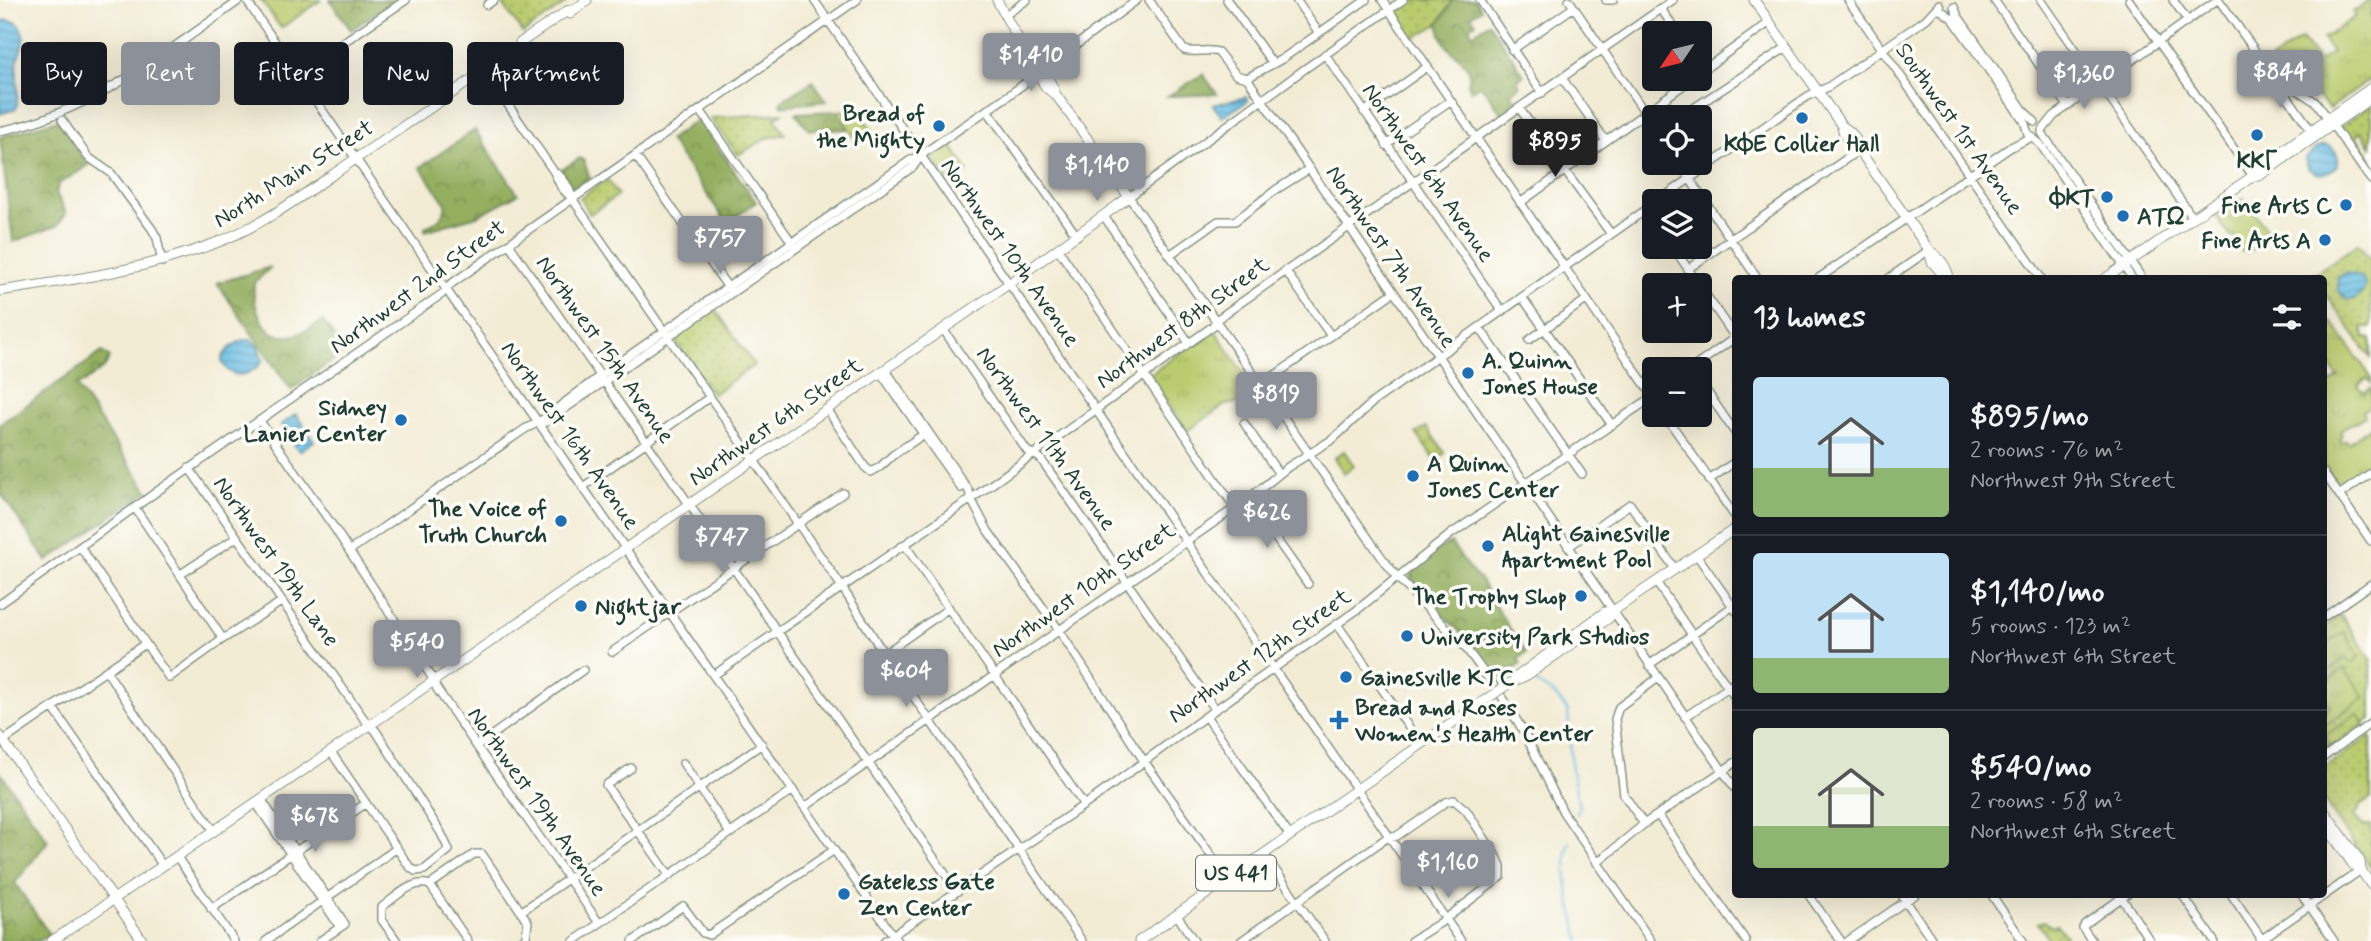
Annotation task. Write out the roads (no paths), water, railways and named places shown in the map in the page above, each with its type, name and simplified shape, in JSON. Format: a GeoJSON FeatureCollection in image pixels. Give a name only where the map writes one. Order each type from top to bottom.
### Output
{"type":"FeatureCollection","features":[{"type":"Feature","properties":{"kind":"main road","name":"North Main Street"},"geometry":{"type":"LineString","coordinates":[[532,42],[587,0]]}},
{"type":"Feature","properties":{"kind":"main road"},"geometry":{"type":"LineString","coordinates":[[997,0],[1004,16],[1040,72],[1046,88],[1056,95],[1129,197]]}},
{"type":"Feature","properties":{"kind":"main road"},"geometry":{"type":"LineString","coordinates":[[1754,0],[1842,125],[1850,130],[1859,150],[1929,250],[1932,261],[1944,275]]}},
{"type":"Feature","properties":{"kind":"main road","name":"North Main Street"},"geometry":{"type":"LineString","coordinates":[[0,291],[104,275],[162,262],[215,244],[251,227],[467,83]]}},
{"type":"Feature","properties":{"kind":"main road"},"geometry":{"type":"LineString","coordinates":[[2110,275],[2253,176],[2259,176],[2371,88]]}},
{"type":"Feature","properties":{"kind":"main road"},"geometry":{"type":"LineString","coordinates":[[2253,176],[2255,170],[2311,130],[2371,98]]}},
{"type":"Feature","properties":{"kind":"main road","name":"Northwest 6th Street"},"geometry":{"type":"LineString","coordinates":[[54,940],[1010,283],[1129,197]]}},
{"type":"Feature","properties":{"kind":"main road","name":"US 441"},"geometry":{"type":"LineString","coordinates":[[1139,941],[1508,684],[1528,666],[1605,612],[1613,611],[1732,531]]}},
{"type":"Feature","properties":{"kind":"main road"},"geometry":{"type":"LineString","coordinates":[[2,739],[143,941]]}},
{"type":"Feature","properties":{"kind":"main road"},"geometry":{"type":"LineString","coordinates":[[2327,815],[2360,862],[2361,870]]}},
{"type":"Feature","properties":{"kind":"main road"},"geometry":{"type":"LineString","coordinates":[[2327,827],[2371,885]]}},
{"type":"Feature","properties":{"kind":"street"},"geometry":{"type":"LineString","coordinates":[[0,131],[66,111],[106,90],[183,41],[240,0]]}},
{"type":"Feature","properties":{"kind":"street","name":"Northwest 16th Avenue"},"geometry":{"type":"LineString","coordinates":[[246,0],[274,42]]}},
{"type":"Feature","properties":{"kind":"street"},"geometry":{"type":"LineString","coordinates":[[344,42],[406,0]]}},
{"type":"Feature","properties":{"kind":"street"},"geometry":{"type":"LineString","coordinates":[[486,5],[494,0]]}},
{"type":"Feature","properties":{"kind":"street","name":"Northwest 10th Avenue"},"geometry":{"type":"LineString","coordinates":[[814,0],[1461,941]]}},
{"type":"Feature","properties":{"kind":"street","name":"Northwest 2nd Street"},"geometry":{"type":"LineString","coordinates":[[0,604],[189,468],[260,421],[857,0]]}},
{"type":"Feature","properties":{"kind":"street"},"geometry":{"type":"LineString","coordinates":[[1004,16],[1027,0]]}},
{"type":"Feature","properties":{"kind":"street"},"geometry":{"type":"LineString","coordinates":[[349,551],[525,429],[603,379],[888,180],[1137,0]]}},
{"type":"Feature","properties":{"kind":"street","name":"Northwest 7th Avenue"},"geometry":{"type":"LineString","coordinates":[[1149,0],[1184,50],[1191,53],[1210,50],[1218,52],[1236,75],[1247,78],[1732,784]]}},
{"type":"Feature","properties":{"kind":"street"},"geometry":{"type":"LineString","coordinates":[[1227,0],[1273,64]]}},
{"type":"Feature","properties":{"kind":"street"},"geometry":{"type":"LineString","coordinates":[[1296,0],[1319,33]]}},
{"type":"Feature","properties":{"kind":"street"},"geometry":{"type":"LineString","coordinates":[[1247,78],[1273,64],[1366,0]]}},
{"type":"Feature","properties":{"kind":"street"},"geometry":{"type":"LineString","coordinates":[[1382,0],[1642,381]]}},
{"type":"Feature","properties":{"kind":"street","name":"Northwest 6th Street"},"geometry":{"type":"LineString","coordinates":[[1129,197],[1325,54],[1404,0]]}},
{"type":"Feature","properties":{"kind":"street"},"geometry":{"type":"LineString","coordinates":[[1480,0],[1542,93]]}},
{"type":"Feature","properties":{"kind":"street"},"geometry":{"type":"LineString","coordinates":[[1569,0],[1642,109]]}},
{"type":"Feature","properties":{"kind":"street","name":"Northwest 8th Street"},"geometry":{"type":"LineString","coordinates":[[714,675],[971,499],[1213,326],[1216,320],[1285,270],[1673,0]]}},
{"type":"Feature","properties":{"kind":"street","name":"Southwest 1st Avenue"},"geometry":{"type":"LineString","coordinates":[[1848,0],[2039,275]]}},
{"type":"Feature","properties":{"kind":"street"},"geometry":{"type":"LineString","coordinates":[[1994,0],[2068,106]]}},
{"type":"Feature","properties":{"kind":"street"},"geometry":{"type":"LineString","coordinates":[[2041,0],[2193,218]]}},
{"type":"Feature","properties":{"kind":"street"},"geometry":{"type":"LineString","coordinates":[[2129,0],[2253,176]]}},
{"type":"Feature","properties":{"kind":"street"},"geometry":{"type":"LineString","coordinates":[[2173,0],[2188,21]]}},
{"type":"Feature","properties":{"kind":"street"},"geometry":{"type":"LineString","coordinates":[[1823,275],[2011,147],[2038,135],[2054,116],[2218,0],[2311,130]]}},
{"type":"Feature","properties":{"kind":"street"},"geometry":{"type":"LineString","coordinates":[[1955,3],[1958,16],[2025,112],[2041,125],[2038,135]]}},
{"type":"Feature","properties":{"kind":"street","name":"Northwest 10th Street"},"geometry":{"type":"LineString","coordinates":[[1675,189],[1926,19],[1941,5],[1955,3]]}},
{"type":"Feature","properties":{"kind":"street"},"geometry":{"type":"LineString","coordinates":[[1941,5],[2028,134],[2038,135],[2127,264],[2139,275]]}},
{"type":"Feature","properties":{"kind":"street"},"geometry":{"type":"LineString","coordinates":[[1512,50],[1574,7]]}},
{"type":"Feature","properties":{"kind":"street"},"geometry":{"type":"LineString","coordinates":[[1661,9],[1670,21]]}},
{"type":"Feature","properties":{"kind":"street"},"geometry":{"type":"LineString","coordinates":[[1712,62],[1770,22]]}},
{"type":"Feature","properties":{"kind":"street"},"geometry":{"type":"LineString","coordinates":[[1698,105],[1787,47]]}},
{"type":"Feature","properties":{"kind":"street","name":"Northwest 6th Avenue"},"geometry":{"type":"LineString","coordinates":[[1325,54],[1502,311]]}},
{"type":"Feature","properties":{"kind":"street"},"geometry":{"type":"LineString","coordinates":[[1364,112],[1427,67]]}},
{"type":"Feature","properties":{"kind":"street"},"geometry":{"type":"LineString","coordinates":[[2273,74],[2308,96],[2331,121],[2371,180]]}},
{"type":"Feature","properties":{"kind":"street"},"geometry":{"type":"LineString","coordinates":[[1562,78],[1606,141]]}},
{"type":"Feature","properties":{"kind":"street"},"geometry":{"type":"LineString","coordinates":[[1656,105],[1675,91]]}},
{"type":"Feature","properties":{"kind":"street"},"geometry":{"type":"LineString","coordinates":[[1386,145],[1450,101]]}},
{"type":"Feature","properties":{"kind":"street","name":"Northwest 16th Avenue"},"geometry":{"type":"LineString","coordinates":[[318,105],[895,938]]}},
{"type":"Feature","properties":{"kind":"street"},"geometry":{"type":"LineString","coordinates":[[508,105],[554,172],[554,177],[573,200],[842,587],[884,654],[1082,941]]}},
{"type":"Feature","properties":{"kind":"street"},"geometry":{"type":"LineString","coordinates":[[1519,108],[1611,234]]}},
{"type":"Feature","properties":{"kind":"street"},"geometry":{"type":"LineString","coordinates":[[700,110],[794,245]]}},
{"type":"Feature","properties":{"kind":"street"},"geometry":{"type":"LineString","coordinates":[[987,110],[1077,236]]}},
{"type":"Feature","properties":{"kind":"street"},"geometry":{"type":"LineString","coordinates":[[1520,203],[1642,115]]}},
{"type":"Feature","properties":{"kind":"street"},"geometry":{"type":"LineString","coordinates":[[62,120],[88,157],[111,173],[152,229],[157,238],[162,262]]}},
{"type":"Feature","properties":{"kind":"street"},"geometry":{"type":"LineString","coordinates":[[2027,129],[2035,122]]}},
{"type":"Feature","properties":{"kind":"street"},"geometry":{"type":"LineString","coordinates":[[1688,269],[1859,150]]}},
{"type":"Feature","properties":{"kind":"street"},"geometry":{"type":"LineString","coordinates":[[635,155],[730,290]]}},
{"type":"Feature","properties":{"kind":"street"},"geometry":{"type":"LineString","coordinates":[[1171,254],[1218,221],[1235,221],[1309,169]]}},
{"type":"Feature","properties":{"kind":"street"},"geometry":{"type":"LineString","coordinates":[[1688,175],[1755,275]]}},
{"type":"Feature","properties":{"kind":"street"},"geometry":{"type":"LineString","coordinates":[[1129,197],[1397,578],[1465,647],[1505,701],[1525,734],[1563,812],[1651,941]]}},
{"type":"Feature","properties":{"kind":"street","name":"Northwest 10th Street"},"geometry":{"type":"LineString","coordinates":[[805,807],[1248,499],[1279,474],[1345,430],[1373,402],[1642,213]]}},
{"type":"Feature","properties":{"kind":"street"},"geometry":{"type":"LineString","coordinates":[[1104,216],[1189,343]]}},
{"type":"Feature","properties":{"kind":"street","name":"Northwest 15th Avenue"},"geometry":{"type":"LineString","coordinates":[[509,244],[957,891]]}},
{"type":"Feature","properties":{"kind":"street"},"geometry":{"type":"LineString","coordinates":[[1058,249],[1235,508]]}},
{"type":"Feature","properties":{"kind":"street"},"geometry":{"type":"LineString","coordinates":[[1893,275],[1929,250]]}},
{"type":"Feature","properties":{"kind":"street"},"geometry":{"type":"LineString","coordinates":[[1681,259],[1732,333]]}},
{"type":"Feature","properties":{"kind":"street"},"geometry":{"type":"LineString","coordinates":[[2127,264],[2131,275]]}},
{"type":"Feature","properties":{"kind":"street"},"geometry":{"type":"LineString","coordinates":[[1285,270],[1331,336]]}},
{"type":"Feature","properties":{"kind":"street"},"geometry":{"type":"LineString","coordinates":[[1261,385],[1394,292]]}},
{"type":"Feature","properties":{"kind":"street"},"geometry":{"type":"LineString","coordinates":[[1522,297],[1612,425]]}},
{"type":"Feature","properties":{"kind":"street"},"geometry":{"type":"LineString","coordinates":[[1529,340],[1586,300]]}},
{"type":"Feature","properties":{"kind":"street"},"geometry":{"type":"LineString","coordinates":[[1479,327],[1582,474]]}},
{"type":"Feature","properties":{"kind":"street","name":"Northwest 11th Avenue"},"geometry":{"type":"LineString","coordinates":[[943,329],[1027,451],[1040,458],[1048,469],[1215,709]]}},
{"type":"Feature","properties":{"kind":"street"},"geometry":{"type":"LineString","coordinates":[[1710,357],[1732,342]]}},
{"type":"Feature","properties":{"kind":"street"},"geometry":{"type":"LineString","coordinates":[[883,370],[971,499],[988,531],[1059,630],[1144,761],[1228,879]]}},
{"type":"Feature","properties":{"kind":"street"},"geometry":{"type":"LineString","coordinates":[[583,487],[710,397]]}},
{"type":"Feature","properties":{"kind":"street"},"geometry":{"type":"LineString","coordinates":[[1712,399],[1732,427]]}},
{"type":"Feature","properties":{"kind":"street","name":"Northwest 12th Street"},"geometry":{"type":"LineString","coordinates":[[884,941],[895,938],[957,891],[1084,805],[1357,610],[1433,547],[1642,405]]}},
{"type":"Feature","properties":{"kind":"street"},"geometry":{"type":"LineString","coordinates":[[827,409],[865,467],[871,471],[925,433]]}},
{"type":"Feature","properties":{"kind":"street","name":"Northwest 19th Avenue"},"geometry":{"type":"LineString","coordinates":[[260,421],[349,551],[437,689],[599,923]]}},
{"type":"Feature","properties":{"kind":"street"},"geometry":{"type":"LineString","coordinates":[[1244,423],[1279,474]]}},
{"type":"Feature","properties":{"kind":"street"},"geometry":{"type":"LineString","coordinates":[[1673,427],[1732,512]]}},
{"type":"Feature","properties":{"kind":"street"},"geometry":{"type":"LineString","coordinates":[[1709,480],[1732,464]]}},
{"type":"Feature","properties":{"kind":"street","name":"Northwest 19th Lane"},"geometry":{"type":"LineString","coordinates":[[189,468],[370,725],[436,824],[449,850],[424,870],[415,871],[397,848]]}},
{"type":"Feature","properties":{"kind":"street"},"geometry":{"type":"LineString","coordinates":[[2339,495],[2371,473]]}},
{"type":"Feature","properties":{"kind":"street"},"geometry":{"type":"LineString","coordinates":[[2327,478],[2371,541]]}},
{"type":"Feature","properties":{"kind":"street"},"geometry":{"type":"LineString","coordinates":[[612,652],[843,493]]}},
{"type":"Feature","properties":{"kind":"street"},"geometry":{"type":"LineString","coordinates":[[1248,499],[1308,584]]}},
{"type":"Feature","properties":{"kind":"street"},"geometry":{"type":"LineString","coordinates":[[1568,547],[1630,504],[1675,569]]}},
{"type":"Feature","properties":{"kind":"street"},"geometry":{"type":"LineString","coordinates":[[135,508],[223,639]]}},
{"type":"Feature","properties":{"kind":"street"},"geometry":{"type":"LineString","coordinates":[[181,574],[236,537]]}},
{"type":"Feature","properties":{"kind":"street"},"geometry":{"type":"LineString","coordinates":[[905,545],[1084,805]]}},
{"type":"Feature","properties":{"kind":"street"},"geometry":{"type":"LineString","coordinates":[[81,548],[169,678],[281,602]]}},
{"type":"Feature","properties":{"kind":"street"},"geometry":{"type":"LineString","coordinates":[[1696,554],[1732,603]]}},
{"type":"Feature","properties":{"kind":"street"},"geometry":{"type":"LineString","coordinates":[[1656,582],[1732,693]]}},
{"type":"Feature","properties":{"kind":"street"},"geometry":{"type":"LineString","coordinates":[[2327,615],[2371,584]]}},
{"type":"Feature","properties":{"kind":"street"},"geometry":{"type":"LineString","coordinates":[[884,654],[949,608]]}},
{"type":"Feature","properties":{"kind":"street"},"geometry":{"type":"LineString","coordinates":[[1649,665],[1732,609]]}},
{"type":"Feature","properties":{"kind":"street"},"geometry":{"type":"LineString","coordinates":[[1337,624],[1421,745]]}},
{"type":"Feature","properties":{"kind":"street"},"geometry":{"type":"LineString","coordinates":[[2,739],[53,708],[145,644]]}},
{"type":"Feature","properties":{"kind":"street"},"geometry":{"type":"LineString","coordinates":[[477,746],[583,670]]}},
{"type":"Feature","properties":{"kind":"street"},"geometry":{"type":"LineString","coordinates":[[107,672],[215,831]]}},
{"type":"Feature","properties":{"kind":"street"},"geometry":{"type":"LineString","coordinates":[[1644,824],[1624,796],[1615,719],[1619,707],[1658,678]]}},
{"type":"Feature","properties":{"kind":"street"},"geometry":{"type":"LineString","coordinates":[[1685,717],[1732,684]]}},
{"type":"Feature","properties":{"kind":"street"},"geometry":{"type":"LineString","coordinates":[[53,708],[163,866]]}},
{"type":"Feature","properties":{"kind":"street"},"geometry":{"type":"LineString","coordinates":[[1206,716],[1290,836]]}},
{"type":"Feature","properties":{"kind":"street"},"geometry":{"type":"LineString","coordinates":[[2327,755],[2371,723]]}},
{"type":"Feature","properties":{"kind":"street"},"geometry":{"type":"LineString","coordinates":[[522,911],[762,744]]}},
{"type":"Feature","properties":{"kind":"street"},"geometry":{"type":"LineString","coordinates":[[266,941],[397,848],[331,752]]}},
{"type":"Feature","properties":{"kind":"street"},"geometry":{"type":"LineString","coordinates":[[683,763],[730,832]]}},
{"type":"Feature","properties":{"kind":"street"},"geometry":{"type":"LineString","coordinates":[[1597,863],[1644,824],[1732,765]]}},
{"type":"Feature","properties":{"kind":"street"},"geometry":{"type":"LineString","coordinates":[[631,768],[607,785],[669,874]]}},
{"type":"Feature","properties":{"kind":"street"},"geometry":{"type":"LineString","coordinates":[[574,941],[793,790]]}},
{"type":"Feature","properties":{"kind":"street"},"geometry":{"type":"LineString","coordinates":[[1241,941],[1390,838],[1446,802],[1454,800],[1466,810],[1498,859],[1501,877],[1446,919],[1410,941]]}},
{"type":"Feature","properties":{"kind":"street"},"geometry":{"type":"LineString","coordinates":[[258,801],[325,900],[339,927],[334,941]]}},
{"type":"Feature","properties":{"kind":"street"},"geometry":{"type":"LineString","coordinates":[[211,909],[365,804]]}},
{"type":"Feature","properties":{"kind":"street"},"geometry":{"type":"LineString","coordinates":[[1658,815],[1746,941]]}},
{"type":"Feature","properties":{"kind":"street"},"geometry":{"type":"LineString","coordinates":[[634,941],[683,906],[703,933],[709,935],[834,850]]}},
{"type":"Feature","properties":{"kind":"street"},"geometry":{"type":"LineString","coordinates":[[397,941],[382,920],[382,907],[412,885],[430,885],[474,854],[482,854],[528,922],[526,937],[522,941]]}},
{"type":"Feature","properties":{"kind":"street"},"geometry":{"type":"LineString","coordinates":[[1264,854],[1325,941]]}},
{"type":"Feature","properties":{"kind":"street"},"geometry":{"type":"LineString","coordinates":[[177,857],[234,941]]}},
{"type":"Feature","properties":{"kind":"street"},"geometry":{"type":"LineString","coordinates":[[2327,894],[2361,870]]}},
{"type":"Feature","properties":{"kind":"street"},"geometry":{"type":"LineString","coordinates":[[430,885],[468,941]]}},
{"type":"Feature","properties":{"kind":"street"},"geometry":{"type":"LineString","coordinates":[[1811,898],[1841,941]]}},
{"type":"Feature","properties":{"kind":"street"},"geometry":{"type":"LineString","coordinates":[[1848,941],[1904,898],[1933,941]]}},
{"type":"Feature","properties":{"kind":"street"},"geometry":{"type":"LineString","coordinates":[[1994,898],[2023,941]]}},
{"type":"Feature","properties":{"kind":"street"},"geometry":{"type":"LineString","coordinates":[[2092,941],[2083,928],[2085,924],[2119,898]]}},
{"type":"Feature","properties":{"kind":"street"},"geometry":{"type":"LineString","coordinates":[[2125,898],[2150,941]]}},
{"type":"Feature","properties":{"kind":"street"},"geometry":{"type":"LineString","coordinates":[[2185,898],[2214,941]]}},
{"type":"Feature","properties":{"kind":"street"},"geometry":{"type":"LineString","coordinates":[[2234,898],[2262,940],[2321,898]]}},
{"type":"Feature","properties":{"kind":"street"},"geometry":{"type":"LineString","coordinates":[[2304,898],[2334,941]]}},
{"type":"Feature","properties":{"kind":"street"},"geometry":{"type":"LineString","coordinates":[[1177,915],[1194,941]]}},
{"type":"Feature","properties":{"kind":"street"},"geometry":{"type":"LineString","coordinates":[[320,941],[339,927]]}},
{"type":"Feature","properties":{"kind":"water"},"geometry":{"type":"Polygon","coordinates":[[[5,20],[17,22],[24,39],[21,42],[17,65],[16,109],[0,114],[0,23],[5,20]]]}},
{"type":"Feature","properties":{"kind":"water"},"geometry":{"type":"Polygon","coordinates":[[[1246,97],[1248,101],[1222,117],[1213,105],[1246,97]]]}},
{"type":"Feature","properties":{"kind":"water"},"geometry":{"type":"Polygon","coordinates":[[[2324,145],[2335,151],[2338,164],[2328,173],[2318,174],[2309,169],[2305,160],[2313,150],[2324,145]]]}},
{"type":"Feature","properties":{"kind":"water"},"geometry":{"type":"Polygon","coordinates":[[[2346,273],[2359,276],[2365,283],[2363,291],[2354,300],[2347,300],[2338,290],[2338,277],[2346,273]]]}},
{"type":"Feature","properties":{"kind":"water"},"geometry":{"type":"Polygon","coordinates":[[[243,340],[251,340],[258,346],[263,361],[253,370],[241,375],[230,372],[222,360],[227,350],[243,340]]]}},
{"type":"Feature","properties":{"kind":"water"},"geometry":{"type":"Polygon","coordinates":[[[296,414],[314,441],[299,451],[281,425],[296,414]]]}},
{"type":"Feature","properties":{"kind":"waterway"},"geometry":{"type":"LineString","coordinates":[[1535,682],[1555,695],[1568,711],[1572,771],[1579,807],[1577,814]]}},
{"type":"Feature","properties":{"kind":"waterway"},"geometry":{"type":"LineString","coordinates":[[1569,842],[1567,879],[1580,941]]}},
{"type":"Feature","properties":{"kind":"place","name":"ΚΦΕ Collier Hall"},"geometry":{"type":"Point","coordinates":[1802,118]}},
{"type":"Feature","properties":{"kind":"place","name":"Bread of the Mighty"},"geometry":{"type":"Point","coordinates":[939,126]}},
{"type":"Feature","properties":{"kind":"place","name":"ΚΚΓ"},"geometry":{"type":"Point","coordinates":[2257,135]}},
{"type":"Feature","properties":{"kind":"place","name":"ΦΚΤ"},"geometry":{"type":"Point","coordinates":[2107,197]}},
{"type":"Feature","properties":{"kind":"place","name":"Fine Arts C"},"geometry":{"type":"Point","coordinates":[2346,205]}},
{"type":"Feature","properties":{"kind":"place","name":"ΑΤΩ"},"geometry":{"type":"Point","coordinates":[2123,216]}},
{"type":"Feature","properties":{"kind":"place","name":"Fine Arts A"},"geometry":{"type":"Point","coordinates":[2325,240]}},
{"type":"Feature","properties":{"kind":"place","name":"A. Quinn Jones House"},"geometry":{"type":"Point","coordinates":[1468,373]}},
{"type":"Feature","properties":{"kind":"place","name":"Sidney Lanier Center"},"geometry":{"type":"Point","coordinates":[401,420]}},
{"type":"Feature","properties":{"kind":"place","name":"A Quinn Jones Center"},"geometry":{"type":"Point","coordinates":[1413,476]}},
{"type":"Feature","properties":{"kind":"place","name":"The Voice of Truth Church"},"geometry":{"type":"Point","coordinates":[561,521]}},
{"type":"Feature","properties":{"kind":"place","name":"Alight Gainesville Apartment Pool"},"geometry":{"type":"Point","coordinates":[1488,546]}},
{"type":"Feature","properties":{"kind":"place","name":"The Trophy Shop"},"geometry":{"type":"Point","coordinates":[1581,596]}},
{"type":"Feature","properties":{"kind":"place","name":"Nightjar"},"geometry":{"type":"Point","coordinates":[581,606]}},
{"type":"Feature","properties":{"kind":"place","name":"University Park Studios"},"geometry":{"type":"Point","coordinates":[1407,636]}},
{"type":"Feature","properties":{"kind":"place","name":"Gainesville KTC"},"geometry":{"type":"Point","coordinates":[1346,677]}},
{"type":"Feature","properties":{"kind":"place","name":"Bread and Roses Women's Health Center"},"geometry":{"type":"Point","coordinates":[1339,720]}},
{"type":"Feature","properties":{"kind":"place","name":"Gateless Gate Zen Center"},"geometry":{"type":"Point","coordinates":[844,894]}}]}
